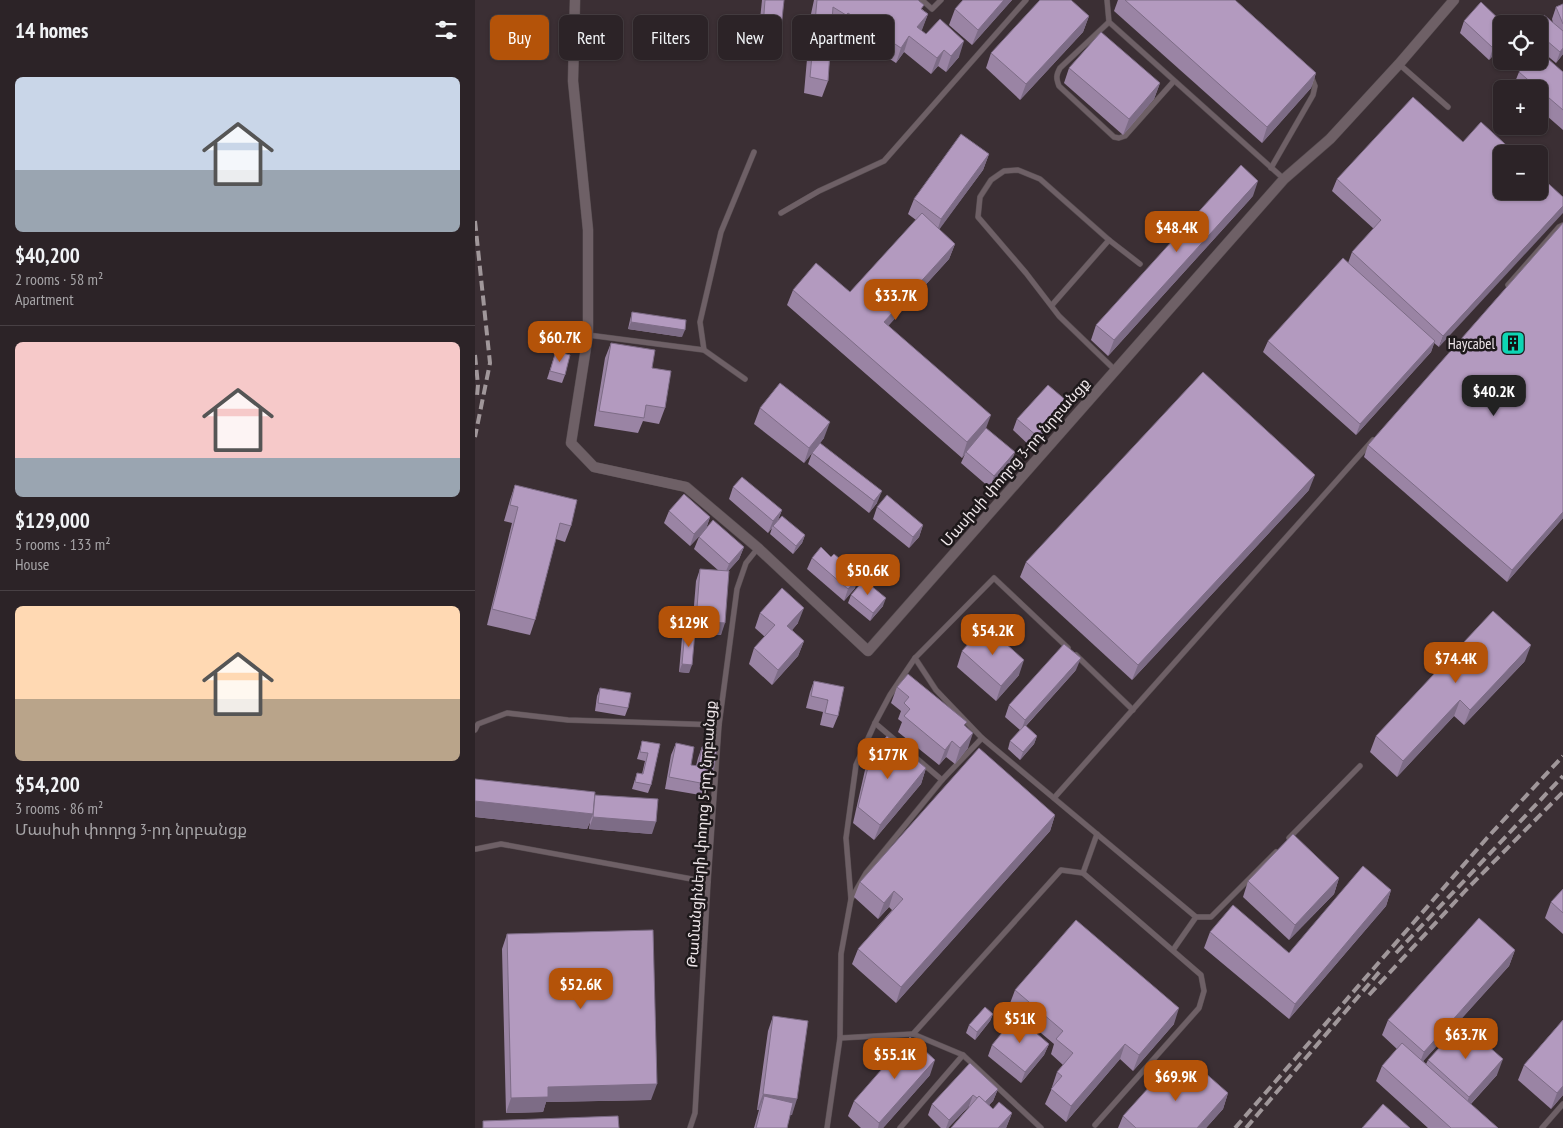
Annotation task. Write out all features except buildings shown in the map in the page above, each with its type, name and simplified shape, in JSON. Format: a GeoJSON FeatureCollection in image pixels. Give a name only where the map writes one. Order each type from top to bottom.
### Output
{"type":"FeatureCollection","features":[{"type":"Feature","properties":{"kind":"street","name":"Մասիսի փողոց 3-րդ նրբանցք"},"geometry":{"type":"LineString","coordinates":[[575,0],[573,81],[588,230],[588,335],[571,443],[594,467],[686,487],[758,548],[868,651],[1284,179],[1330,139],[1399,64],[1454,0]]}},
{"type":"Feature","properties":{"kind":"lane"},"geometry":{"type":"LineString","coordinates":[[922,0],[932,9],[941,0]]}},
{"type":"Feature","properties":{"kind":"lane"},"geometry":{"type":"LineString","coordinates":[[781,213],[819,191],[884,161],[1026,0]]}},
{"type":"Feature","properties":{"kind":"lane"},"geometry":{"type":"LineString","coordinates":[[1107,0],[1109,22],[1284,179]]}},
{"type":"Feature","properties":{"kind":"lane"},"geometry":{"type":"LineString","coordinates":[[1109,22],[1060,68],[1056,79],[1059,86],[1114,137],[1125,136],[1173,80]]}},
{"type":"Feature","properties":{"kind":"lane"},"geometry":{"type":"LineString","coordinates":[[1399,64],[1448,107]]}},
{"type":"Feature","properties":{"kind":"lane"},"geometry":{"type":"LineString","coordinates":[[1271,168],[1313,95],[1315,86],[1312,76],[1305,70]]}},
{"type":"Feature","properties":{"kind":"lane"},"geometry":{"type":"LineString","coordinates":[[704,350],[700,322],[721,232],[754,152]]}},
{"type":"Feature","properties":{"kind":"lane"},"geometry":{"type":"LineString","coordinates":[[1115,370],[1059,316],[1052,305],[978,217],[980,197],[991,180],[1004,171],[1018,170],[1040,179],[1109,240],[1140,264]]}},
{"type":"Feature","properties":{"kind":"lane"},"geometry":{"type":"LineString","coordinates":[[1502,292],[1559,227],[1563,225]]}},
{"type":"Feature","properties":{"kind":"lane"},"geometry":{"type":"LineString","coordinates":[[1052,305],[1109,240]]}},
{"type":"Feature","properties":{"kind":"lane"},"geometry":{"type":"LineString","coordinates":[[588,335],[704,350],[745,379]]}},
{"type":"Feature","properties":{"kind":"lane"},"geometry":{"type":"LineString","coordinates":[[1054,798],[1378,433]]}},
{"type":"Feature","properties":{"kind":"lane","name":"Թամանցիների փողոց 5-րդ նրբանցք"},"geometry":{"type":"LineString","coordinates":[[691,1128],[695,1113],[719,724],[737,589],[746,564],[758,548]]}},
{"type":"Feature","properties":{"kind":"lane"},"geometry":{"type":"LineString","coordinates":[[827,1128],[840,1038],[841,954],[851,899],[846,838],[857,766],[875,723],[890,695],[915,658],[994,578],[1133,710]]}},
{"type":"Feature","properties":{"kind":"lane"},"geometry":{"type":"LineString","coordinates":[[915,658],[936,690],[982,738],[1196,917],[1211,917],[1278,850]]}},
{"type":"Feature","properties":{"kind":"lane"},"geometry":{"type":"LineString","coordinates":[[475,730],[478,724],[507,714],[568,720],[719,724]]}},
{"type":"Feature","properties":{"kind":"lane"},"geometry":{"type":"LineString","coordinates":[[875,723],[942,780]]}},
{"type":"Feature","properties":{"kind":"lane"},"geometry":{"type":"LineString","coordinates":[[851,899],[866,874],[942,780],[982,738]]}},
{"type":"Feature","properties":{"kind":"lane"},"geometry":{"type":"LineString","coordinates":[[1285,843],[1360,766]]}},
{"type":"Feature","properties":{"kind":"lane"},"geometry":{"type":"LineString","coordinates":[[1083,873],[1097,834]]}},
{"type":"Feature","properties":{"kind":"lane"},"geometry":{"type":"LineString","coordinates":[[476,849],[501,844],[708,882]]}},
{"type":"Feature","properties":{"kind":"lane"},"geometry":{"type":"LineString","coordinates":[[913,1034],[1061,870],[1083,873],[1201,975],[1204,991],[1199,1008],[1095,1125]]}},
{"type":"Feature","properties":{"kind":"lane"},"geometry":{"type":"LineString","coordinates":[[1173,950],[1196,917]]}},
{"type":"Feature","properties":{"kind":"lane"},"geometry":{"type":"LineString","coordinates":[[840,1038],[913,1034],[963,1055],[1041,1128]]}},
{"type":"Feature","properties":{"kind":"lane"},"geometry":{"type":"LineString","coordinates":[[900,1128],[963,1055]]}},
{"type":"Feature","properties":{"kind":"lane"},"geometry":{"type":"LineString","coordinates":[[1542,1128],[1563,1104]]}},
{"type":"Feature","properties":{"kind":"railway"},"geometry":{"type":"LineString","coordinates":[[475,221],[490,363],[475,437]]}},
{"type":"Feature","properties":{"kind":"railway"},"geometry":{"type":"LineString","coordinates":[[475,355],[478,385],[477,396]]}},
{"type":"Feature","properties":{"kind":"railway"},"geometry":{"type":"LineString","coordinates":[[1235,1128],[1487,838],[1563,756]]}},
{"type":"Feature","properties":{"kind":"railway"},"geometry":{"type":"LineString","coordinates":[[1396,953],[1563,776]]}},
{"type":"Feature","properties":{"kind":"railway"},"geometry":{"type":"LineString","coordinates":[[1369,995],[1466,890],[1563,792]]}},
{"type":"Feature","properties":{"kind":"railway"},"geometry":{"type":"LineString","coordinates":[[1246,1128],[1381,970]]}},
{"type":"Feature","properties":{"kind":"place","name":"Haycabel"},"geometry":{"type":"Point","coordinates":[1513,343]}}]}
